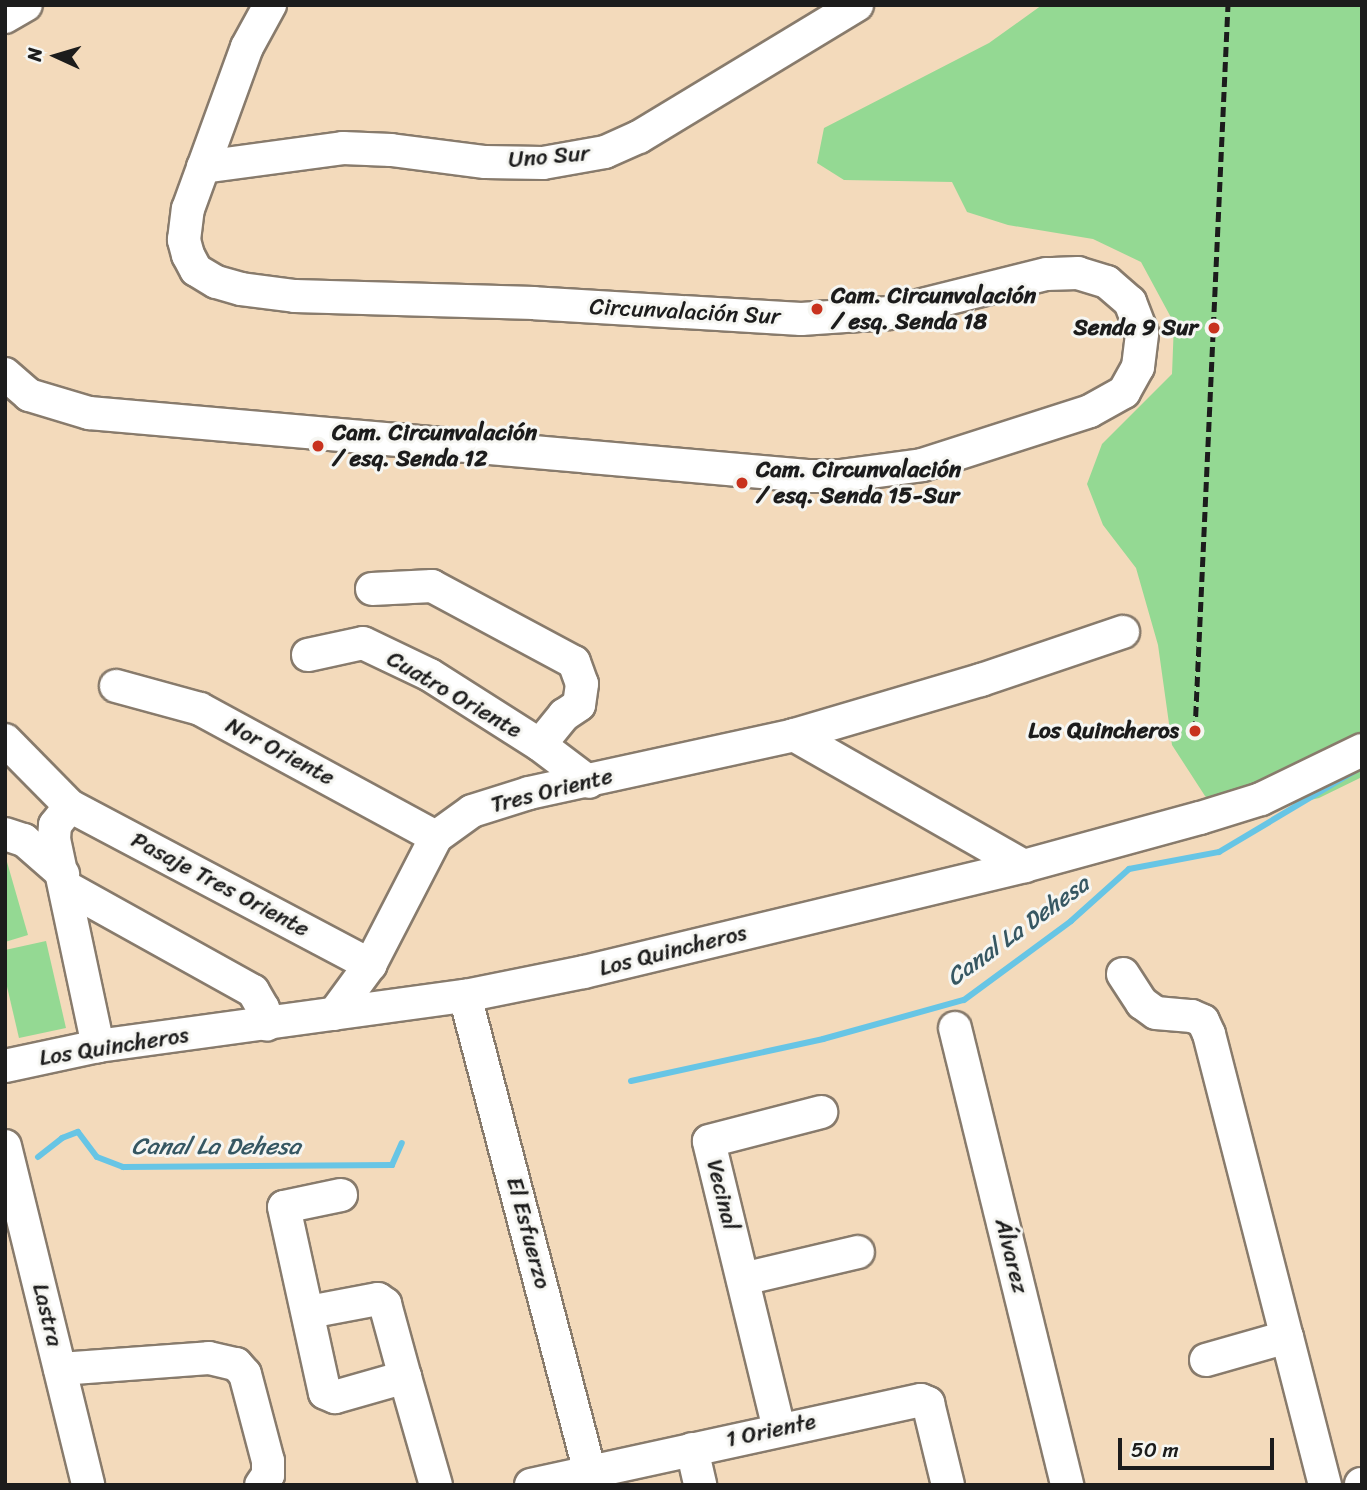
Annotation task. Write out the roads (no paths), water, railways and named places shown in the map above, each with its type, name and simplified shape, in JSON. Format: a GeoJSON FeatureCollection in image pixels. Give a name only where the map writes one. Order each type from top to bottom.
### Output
{"type":"FeatureCollection","features":[{"type":"Feature","properties":{"kind":"street"},"geometry":{"type":"LineString","coordinates":[[5,17],[26,5]]}},
{"type":"Feature","properties":{"kind":"street","name":"Circunvalación Sur"},"geometry":{"type":"LineString","coordinates":[[5,374],[29,395],[89,412],[840,477],[922,465],[1090,411],[1124,392],[1138,367],[1142,333],[1130,302],[1107,282],[1079,273],[1046,274],[889,313],[825,319],[758,318],[534,303],[295,296],[241,289],[216,282],[196,270],[188,255],[184,240],[188,209],[247,47],[270,5]]}},
{"type":"Feature","properties":{"kind":"street","name":"Uno Sur"},"geometry":{"type":"LineString","coordinates":[[204,167],[343,148],[391,150],[485,162],[543,163],[605,152],[639,137],[857,5]]}},
{"type":"Feature","properties":{"kind":"street"},"geometry":{"type":"LineString","coordinates":[[372,589],[432,586],[574,662],[582,684],[579,705],[564,715],[540,745]]}},
{"type":"Feature","properties":{"kind":"street","name":"Tres Oriente"},"geometry":{"type":"LineString","coordinates":[[334,1014],[370,965],[436,837],[472,811],[529,793],[794,735],[981,680],[1123,632]]}},
{"type":"Feature","properties":{"kind":"street","name":"Cuatro Oriente"},"geometry":{"type":"LineString","coordinates":[[308,655],[363,643],[430,675],[540,745],[589,782]]}},
{"type":"Feature","properties":{"kind":"street","name":"Nor Oriente"},"geometry":{"type":"LineString","coordinates":[[116,686],[200,709],[436,837]]}},
{"type":"Feature","properties":{"kind":"street"},"geometry":{"type":"LineString","coordinates":[[794,735],[1024,866]]}},
{"type":"Feature","properties":{"kind":"street","name":"Pasaje Tres Oriente"},"geometry":{"type":"LineString","coordinates":[[5,740],[70,806],[370,965]]}},
{"type":"Feature","properties":{"kind":"street","name":"Los Quincheros"},"geometry":{"type":"LineString","coordinates":[[5,1066],[98,1046],[466,996],[584,972],[1024,866],[1261,799],[1332,767],[1362,750]]}},
{"type":"Feature","properties":{"kind":"street"},"geometry":{"type":"LineString","coordinates":[[70,806],[55,825],[54,839],[98,1046]]}},
{"type":"Feature","properties":{"kind":"street"},"geometry":{"type":"LineString","coordinates":[[5,834],[24,840],[64,880],[253,991],[263,1008],[267,1025]]}},
{"type":"Feature","properties":{"kind":"street"},"geometry":{"type":"LineString","coordinates":[[1123,974],[1142,1003],[1156,1013],[1192,1016],[1203,1021],[1209,1034],[1325,1485]]}},
{"type":"Feature","properties":{"kind":"street","name":"El Esfuerzo"},"geometry":{"type":"LineString","coordinates":[[466,996],[590,1472]]}},
{"type":"Feature","properties":{"kind":"street","name":"Álvarez"},"geometry":{"type":"LineString","coordinates":[[955,1028],[1067,1485]]}},
{"type":"Feature","properties":{"kind":"street","name":"Vecinal"},"geometry":{"type":"LineString","coordinates":[[779,1429],[709,1142],[821,1112]]}},
{"type":"Feature","properties":{"kind":"street","name":"Lastra"},"geometry":{"type":"LineString","coordinates":[[5,1146],[88,1485]]}},
{"type":"Feature","properties":{"kind":"street"},"geometry":{"type":"LineString","coordinates":[[341,1195],[284,1207],[309,1311],[324,1393],[328,1397],[405,1377]]}},
{"type":"Feature","properties":{"kind":"street"},"geometry":{"type":"LineString","coordinates":[[743,1279],[858,1252]]}},
{"type":"Feature","properties":{"kind":"street"},"geometry":{"type":"LineString","coordinates":[[309,1311],[378,1299],[385,1304],[436,1485]]}},
{"type":"Feature","properties":{"kind":"street"},"geometry":{"type":"LineString","coordinates":[[1206,1360],[1287,1337]]}},
{"type":"Feature","properties":{"kind":"street"},"geometry":{"type":"LineString","coordinates":[[60,1369],[209,1358],[236,1364],[246,1374],[268,1461],[268,1475],[261,1485]]}},
{"type":"Feature","properties":{"kind":"street","name":"1 Oriente"},"geometry":{"type":"LineString","coordinates":[[531,1485],[921,1400],[928,1403],[948,1485]]}},
{"type":"Feature","properties":{"kind":"street"},"geometry":{"type":"LineString","coordinates":[[692,1449],[700,1485]]}},
{"type":"Feature","properties":{"kind":"waterway","name":"Canal La Dehesa"},"geometry":{"type":"LineString","coordinates":[[631,1081],[823,1039],[964,1000],[1071,921],[1129,869],[1219,852],[1360,768]]}},
{"type":"Feature","properties":{"kind":"waterway","name":"Canal La Dehesa"},"geometry":{"type":"LineString","coordinates":[[38,1157],[62,1138],[78,1132],[97,1157],[123,1167],[392,1165],[402,1143]]}},
{"type":"Feature","properties":{"kind":"railway"},"geometry":{"type":"LineString","coordinates":[[1195,731],[1228,5]]}},
{"type":"Feature","properties":{"kind":"place","name":"Cam. Circunvalación / esq. Senda 18"},"geometry":{"type":"Point","coordinates":[817,309]}},
{"type":"Feature","properties":{"kind":"place","name":"Senda 9 Sur"},"geometry":{"type":"Point","coordinates":[1214,328]}},
{"type":"Feature","properties":{"kind":"place","name":"Cam. Circunvalación / esq. Senda 12"},"geometry":{"type":"Point","coordinates":[318,446]}},
{"type":"Feature","properties":{"kind":"place","name":"Cam. Circunvalación / esq. Senda 15-Sur"},"geometry":{"type":"Point","coordinates":[742,483]}},
{"type":"Feature","properties":{"kind":"place","name":"Los Quincheros"},"geometry":{"type":"Point","coordinates":[1195,731]}}]}
